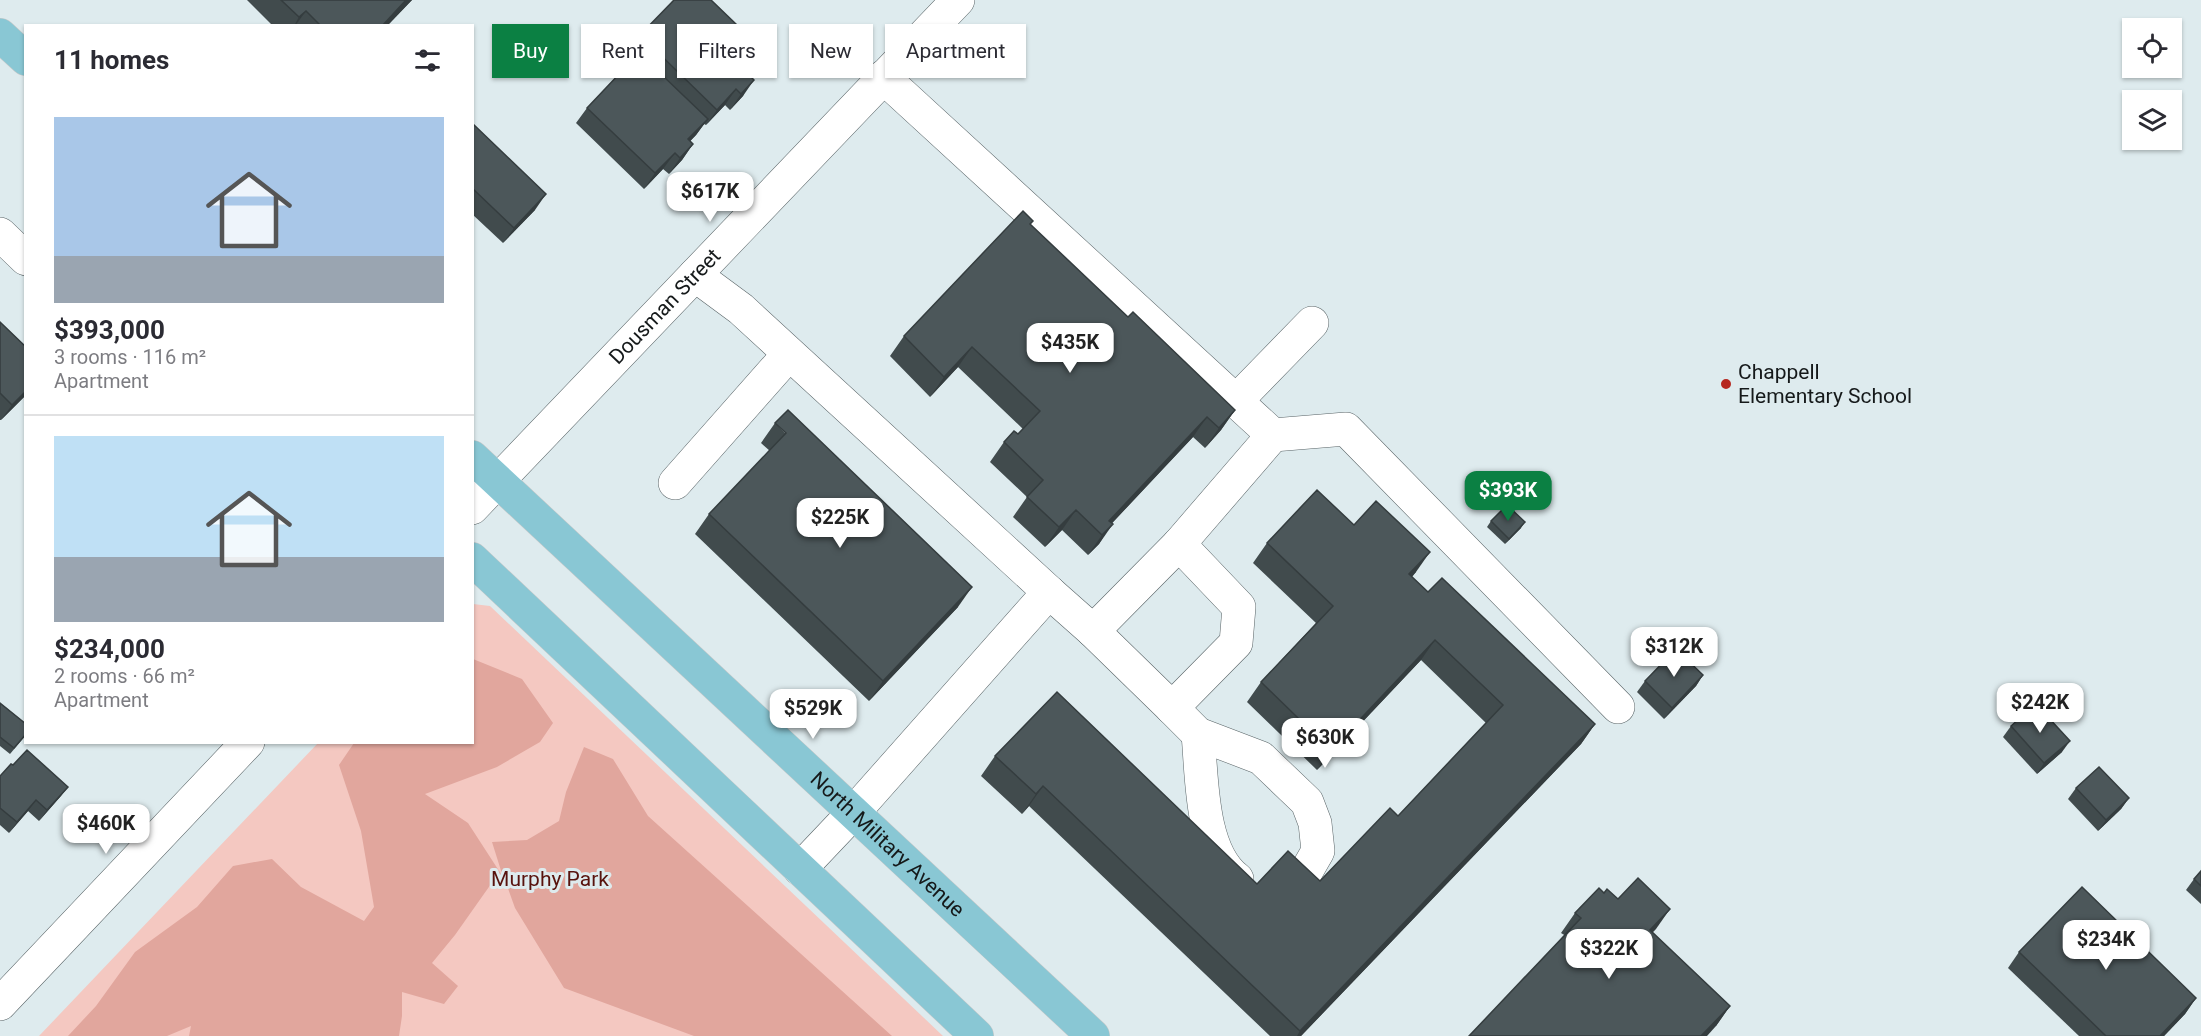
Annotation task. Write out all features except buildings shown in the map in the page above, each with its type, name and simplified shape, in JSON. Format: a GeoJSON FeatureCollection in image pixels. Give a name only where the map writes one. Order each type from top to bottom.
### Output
{"type":"FeatureCollection","features":[{"type":"Feature","properties":{"kind":"main road"},"geometry":{"type":"LineString","coordinates":[[0,35],[24,57]]}},
{"type":"Feature","properties":{"kind":"main road","name":"North Military Avenue"},"geometry":{"type":"LineString","coordinates":[[474,459],[1093,1036]]}},
{"type":"Feature","properties":{"kind":"main road"},"geometry":{"type":"LineString","coordinates":[[474,561],[976,1036]]}},
{"type":"Feature","properties":{"kind":"street","name":"Dousman Street"},"geometry":{"type":"LineString","coordinates":[[474,506],[958,0]]}},
{"type":"Feature","properties":{"kind":"street"},"geometry":{"type":"LineString","coordinates":[[883,77],[1273,435]]}},
{"type":"Feature","properties":{"kind":"street"},"geometry":{"type":"LineString","coordinates":[[0,234],[24,257]]}},
{"type":"Feature","properties":{"kind":"street"},"geometry":{"type":"LineString","coordinates":[[695,275],[741,309],[1094,631],[1198,734],[1261,758],[1307,802],[1315,823],[1318,850],[1295,891]]}},
{"type":"Feature","properties":{"kind":"street"},"geometry":{"type":"LineString","coordinates":[[1236,401],[1312,323]]}},
{"type":"Feature","properties":{"kind":"street"},"geometry":{"type":"LineString","coordinates":[[675,483],[789,354]]}},
{"type":"Feature","properties":{"kind":"street"},"geometry":{"type":"LineString","coordinates":[[1094,631],[1179,544],[1273,435],[1346,429],[1618,707]]}},
{"type":"Feature","properties":{"kind":"street"},"geometry":{"type":"LineString","coordinates":[[1172,708],[1236,643],[1239,607],[1179,544]]}},
{"type":"Feature","properties":{"kind":"street"},"geometry":{"type":"LineString","coordinates":[[800,869],[854,812],[1049,592]]}},
{"type":"Feature","properties":{"kind":"street"},"geometry":{"type":"LineString","coordinates":[[1198,734],[1202,802],[1215,848],[1231,875],[1254,892]]}},
{"type":"Feature","properties":{"kind":"street"},"geometry":{"type":"LineString","coordinates":[[0,1004],[246,744]]}},
{"type":"Feature","properties":{"kind":"green space","name":"Murphy Park"},"geometry":{"type":"Polygon","coordinates":[[[474,604],[490,606],[943,1036],[39,1036],[317,744],[474,744],[474,604]]]}},
{"type":"Feature","properties":{"kind":"green space","name":"Murphy Park"},"geometry":{"type":"Polygon","coordinates":[[[474,659],[522,679],[553,723],[540,742],[497,767],[425,794],[468,823],[503,877],[492,842],[527,840],[559,821],[566,792],[584,747],[613,759],[648,816],[892,1036],[694,1036],[564,988],[515,908],[505,880],[491,884],[432,963],[458,986],[444,1004],[402,992],[399,1036],[189,1036],[191,1026],[167,1036],[68,1036],[96,1006],[135,952],[197,907],[233,866],[272,859],[301,887],[364,921],[374,907],[361,831],[339,765],[353,744],[474,744],[474,659]]]}},
{"type":"Feature","properties":{"kind":"place","name":"Chappell Elementary School"},"geometry":{"type":"Point","coordinates":[1726,384]}}]}
